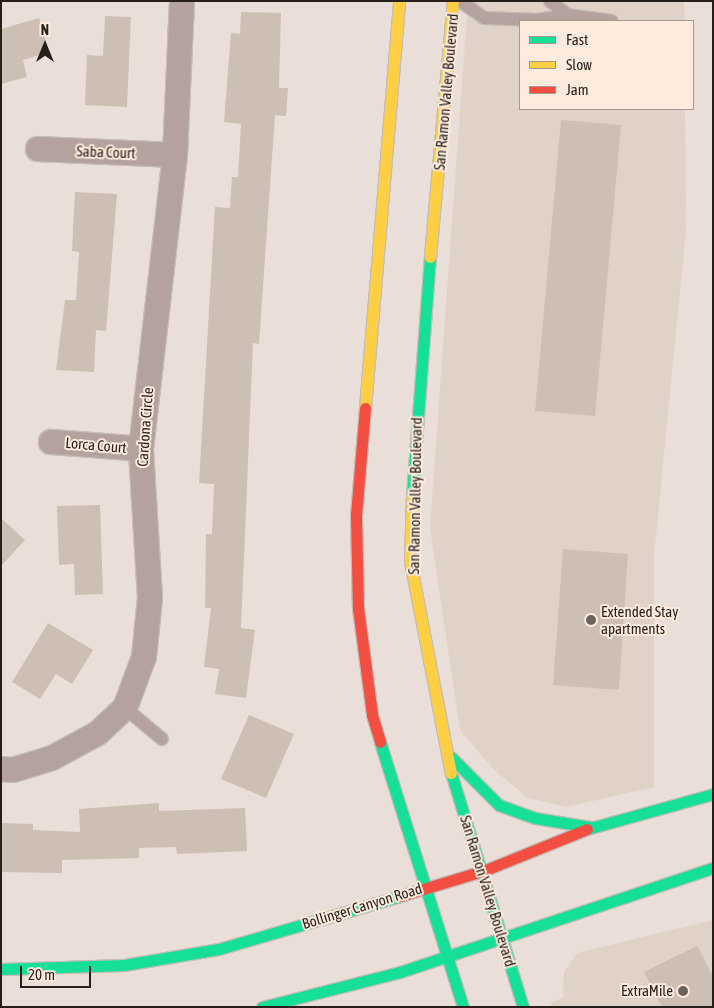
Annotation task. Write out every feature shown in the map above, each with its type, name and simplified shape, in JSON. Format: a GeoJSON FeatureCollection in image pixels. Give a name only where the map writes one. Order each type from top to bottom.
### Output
{"type":"FeatureCollection","features":[{"type":"Feature","properties":{"kind":"main road"},"geometry":{"type":"LineString","coordinates":[[399,1],[356,515],[358,608],[372,715],[445,957],[463,1007]]}},
{"type":"Feature","properties":{"kind":"main road","name":"San Ramon Valley Boulevard"},"geometry":{"type":"LineString","coordinates":[[453,1],[413,445],[411,551],[421,644],[443,747],[483,870],[523,1007]]}},
{"type":"Feature","properties":{"kind":"main road"},"geometry":{"type":"LineString","coordinates":[[443,747],[467,777],[499,805],[535,818],[591,827]]}},
{"type":"Feature","properties":{"kind":"main road","name":"Bollinger Canyon Road"},"geometry":{"type":"LineString","coordinates":[[1,970],[124,965],[218,949],[483,870],[591,827],[713,794]]}},
{"type":"Feature","properties":{"kind":"main road"},"geometry":{"type":"LineString","coordinates":[[262,1007],[445,957],[713,868]]}},
{"type":"Feature","properties":{"kind":"street","name":"Cardona Circle"},"geometry":{"type":"LineString","coordinates":[[1,769],[13,770],[52,758],[98,734],[125,708],[144,657],[150,598],[141,449],[175,155],[182,1]]}},
{"type":"Feature","properties":{"kind":"street","name":"Saba Court"},"geometry":{"type":"LineString","coordinates":[[38,149],[175,155]]}},
{"type":"Feature","properties":{"kind":"street","name":"Lorca Court"},"geometry":{"type":"LineString","coordinates":[[51,442],[141,449]]}},
{"type":"Feature","properties":{"kind":"lane"},"geometry":{"type":"LineString","coordinates":[[460,1],[484,18],[537,20],[568,15],[605,20]]}},
{"type":"Feature","properties":{"kind":"lane"},"geometry":{"type":"LineString","coordinates":[[550,1],[568,15]]}},
{"type":"Feature","properties":{"kind":"lane"},"geometry":{"type":"LineString","coordinates":[[125,708],[162,739]]}},
{"type":"Feature","properties":{"kind":"shaded area"},"geometry":{"type":"Polygon","coordinates":[[[468,1],[684,1],[685,20],[519,20],[519,110],[685,110],[686,231],[654,556],[654,787],[566,807],[528,798],[494,770],[460,730],[430,528],[468,1]]]}},
{"type":"Feature","properties":{"kind":"shaded area"},"geometry":{"type":"Polygon","coordinates":[[[713,920],[713,1007],[552,1007],[551,1002],[563,998],[564,972],[577,953],[713,920]]]}},
{"type":"Feature","properties":{"kind":"building"},"geometry":{"type":"Polygon","coordinates":[[[241,12],[281,13],[279,88],[288,88],[286,116],[275,115],[259,344],[253,343],[241,628],[255,630],[246,698],[215,694],[219,669],[204,667],[211,608],[205,608],[206,534],[212,534],[214,484],[199,483],[215,207],[230,208],[232,177],[238,177],[241,124],[224,122],[231,33],[240,34],[241,12]]]}},
{"type":"Feature","properties":{"kind":"building"},"geometry":{"type":"Polygon","coordinates":[[[105,16],[131,17],[127,107],[85,105],[87,55],[103,56],[105,16]]]}},
{"type":"Feature","properties":{"kind":"building"},"geometry":{"type":"Polygon","coordinates":[[[39,18],[49,52],[23,60],[27,77],[1,84],[1,29],[39,18]]]}},
{"type":"Feature","properties":{"kind":"building"},"geometry":{"type":"Polygon","coordinates":[[[561,120],[621,125],[595,416],[535,411],[561,120]]]}},
{"type":"Feature","properties":{"kind":"building"},"geometry":{"type":"Polygon","coordinates":[[[75,192],[117,194],[106,331],[96,330],[94,372],[56,370],[65,300],[76,300],[79,252],[72,251],[75,192]]]}},
{"type":"Feature","properties":{"kind":"building"},"geometry":{"type":"Polygon","coordinates":[[[100,505],[103,594],[75,595],[74,564],[59,565],[57,506],[100,505]]]}},
{"type":"Feature","properties":{"kind":"building"},"geometry":{"type":"Polygon","coordinates":[[[1,518],[25,540],[1,566],[1,518]]]}},
{"type":"Feature","properties":{"kind":"building","name":"Extended Stay apartments"},"geometry":{"type":"Polygon","coordinates":[[[563,549],[628,554],[619,690],[553,685],[563,549]]]}},
{"type":"Feature","properties":{"kind":"building"},"geometry":{"type":"Polygon","coordinates":[[[48,623],[93,650],[72,684],[56,674],[40,699],[12,682],[48,623]]]}},
{"type":"Feature","properties":{"kind":"building"},"geometry":{"type":"Polygon","coordinates":[[[249,715],[294,734],[266,798],[221,779],[249,715]]]}},
{"type":"Feature","properties":{"kind":"building"},"geometry":{"type":"Polygon","coordinates":[[[159,803],[159,811],[245,808],[247,851],[177,854],[176,847],[139,848],[139,858],[62,860],[62,873],[1,872],[1,823],[33,824],[33,830],[80,832],[79,809],[159,803]]]}},
{"type":"Feature","properties":{"kind":"building","name":"ExtraMile"},"geometry":{"type":"Polygon","coordinates":[[[697,946],[713,976],[713,1007],[662,1007],[644,972],[697,946]]]}},
{"type":"Feature","properties":{"kind":"traffic: fast"},"geometry":{"type":"LineString","coordinates":[[412,496],[430,257]]}},
{"type":"Feature","properties":{"kind":"traffic: fast"},"geometry":{"type":"LineString","coordinates":[[380,742],[463,1007]]}},
{"type":"Feature","properties":{"kind":"traffic: fast"},"geometry":{"type":"LineString","coordinates":[[451,757],[499,805],[535,818],[590,827]]}},
{"type":"Feature","properties":{"kind":"traffic: fast"},"geometry":{"type":"LineString","coordinates":[[451,773],[523,1007]]}},
{"type":"Feature","properties":{"kind":"traffic: fast"},"geometry":{"type":"LineString","coordinates":[[587,829],[713,794]]}},
{"type":"Feature","properties":{"kind":"traffic: fast"},"geometry":{"type":"LineString","coordinates":[[262,1007],[400,972],[713,868]]}},
{"type":"Feature","properties":{"kind":"traffic: fast"},"geometry":{"type":"LineString","coordinates":[[1,969],[124,965],[219,949],[400,896]]}},
{"type":"Feature","properties":{"kind":"traffic: slow"},"geometry":{"type":"LineString","coordinates":[[365,408],[399,1]]}},
{"type":"Feature","properties":{"kind":"traffic: slow"},"geometry":{"type":"LineString","coordinates":[[430,257],[453,1]]}},
{"type":"Feature","properties":{"kind":"traffic: slow"},"geometry":{"type":"LineString","coordinates":[[412,496],[410,561],[451,773]]}},
{"type":"Feature","properties":{"kind":"traffic: jam"},"geometry":{"type":"LineString","coordinates":[[365,408],[356,515],[358,608],[372,715],[380,742]]}},
{"type":"Feature","properties":{"kind":"traffic: jam"},"geometry":{"type":"LineString","coordinates":[[400,896],[483,871],[587,829]]}},
{"type":"Feature","properties":{"kind":"place","name":"Extended Stay apartments"},"geometry":{"type":"Point","coordinates":[591,620]}},
{"type":"Feature","properties":{"kind":"place","name":"ExtraMile"},"geometry":{"type":"Point","coordinates":[683,991]}}]}
